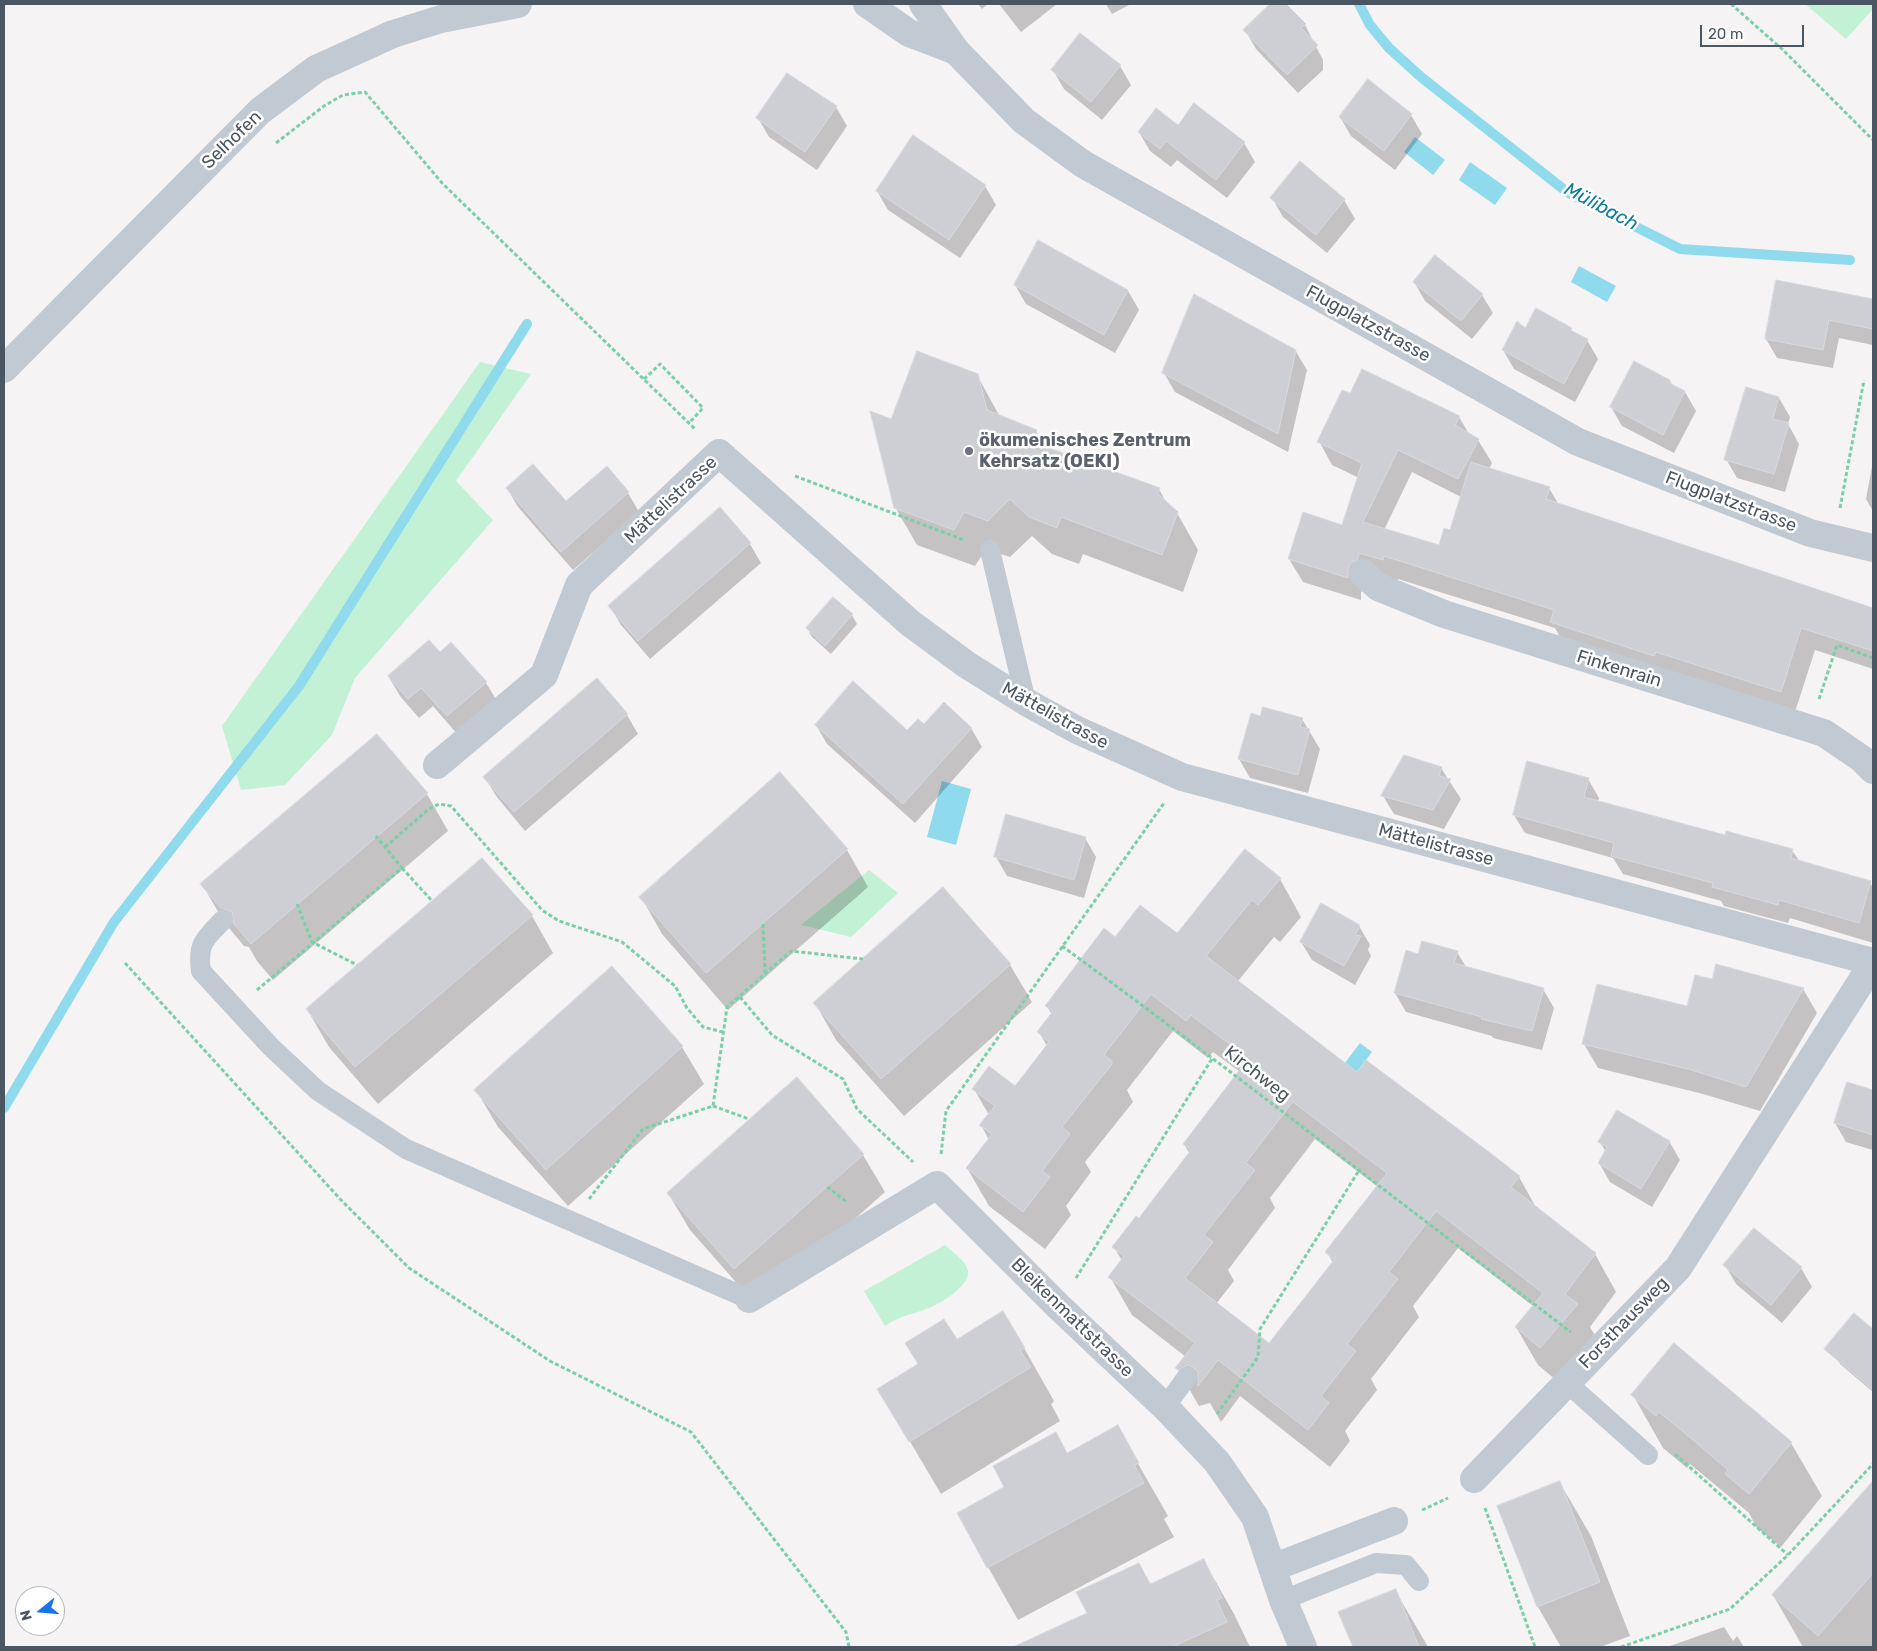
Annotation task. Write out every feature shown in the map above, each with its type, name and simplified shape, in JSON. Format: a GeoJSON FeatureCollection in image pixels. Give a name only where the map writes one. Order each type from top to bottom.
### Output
{"type":"FeatureCollection","features":[{"type":"Feature","properties":{"kind":"street","name":"Selhofen"},"geometry":{"type":"LineString","coordinates":[[4,369],[260,111],[316,69],[393,34],[441,19],[518,4]]}},
{"type":"Feature","properties":{"kind":"street"},"geometry":{"type":"LineString","coordinates":[[867,4],[910,33],[956,50]]}},
{"type":"Feature","properties":{"kind":"street","name":"Flugplatzstrasse"},"geometry":{"type":"LineString","coordinates":[[923,4],[956,50],[1024,121],[1084,164],[1578,442],[1810,533],[1873,548]]}},
{"type":"Feature","properties":{"kind":"street","name":"Mättelistrasse"},"geometry":{"type":"LineString","coordinates":[[437,765],[544,675],[579,585],[719,453],[910,623],[967,665],[1026,702],[1111,747],[1182,777],[1873,963]]}},
{"type":"Feature","properties":{"kind":"street","name":"Finkenrain"},"geometry":{"type":"LineString","coordinates":[[1363,572],[1378,587],[1444,614],[1824,733],[1862,759],[1873,770]]}},
{"type":"Feature","properties":{"kind":"street","name":"Forsthausweg"},"geometry":{"type":"LineString","coordinates":[[1474,1478],[1678,1268],[1873,963]]}},
{"type":"Feature","properties":{"kind":"street"},"geometry":{"type":"LineString","coordinates":[[749,1299],[937,1185]]}},
{"type":"Feature","properties":{"kind":"street","name":"Bleikenmattstrasse"},"geometry":{"type":"LineString","coordinates":[[937,1185],[1058,1306],[1165,1407],[1217,1462],[1255,1516],[1272,1568],[1303,1647]]}},
{"type":"Feature","properties":{"kind":"street"},"geometry":{"type":"LineString","coordinates":[[1272,1568],[1394,1521]]}},
{"type":"Feature","properties":{"kind":"lane"},"geometry":{"type":"LineString","coordinates":[[441,19],[466,4]]}},
{"type":"Feature","properties":{"kind":"lane"},"geometry":{"type":"LineString","coordinates":[[990,550],[1026,702]]}},
{"type":"Feature","properties":{"kind":"lane"},"geometry":{"type":"LineString","coordinates":[[223,920],[202,942],[199,955],[201,971],[271,1047],[318,1091],[406,1149],[749,1299]]}},
{"type":"Feature","properties":{"kind":"lane"},"geometry":{"type":"LineString","coordinates":[[1165,1407],[1187,1377]]}},
{"type":"Feature","properties":{"kind":"lane"},"geometry":{"type":"LineString","coordinates":[[1566,1382],[1648,1455]]}},
{"type":"Feature","properties":{"kind":"lane"},"geometry":{"type":"LineString","coordinates":[[1284,1600],[1376,1563],[1406,1565],[1420,1581]]}},
{"type":"Feature","properties":{"kind":"path"},"geometry":{"type":"LineString","coordinates":[[1731,4],[1782,49],[1873,140]]}},
{"type":"Feature","properties":{"kind":"path"},"geometry":{"type":"LineString","coordinates":[[366,92],[442,183],[719,453]]}},
{"type":"Feature","properties":{"kind":"path"},"geometry":{"type":"LineString","coordinates":[[644,379],[660,364],[703,408],[689,423]]}},
{"type":"Feature","properties":{"kind":"path"},"geometry":{"type":"LineString","coordinates":[[1834,538],[1864,380]]}},
{"type":"Feature","properties":{"kind":"path"},"geometry":{"type":"LineString","coordinates":[[792,474],[990,550]]}},
{"type":"Feature","properties":{"kind":"path"},"geometry":{"type":"LineString","coordinates":[[1824,685],[1837,645],[1873,658]]}},
{"type":"Feature","properties":{"kind":"path"},"geometry":{"type":"LineString","coordinates":[[937,1185],[946,1111],[1182,777]]}},
{"type":"Feature","properties":{"kind":"path"},"geometry":{"type":"LineString","coordinates":[[385,847],[429,809],[439,804],[451,806],[542,910],[559,921],[622,942],[675,986],[687,1008],[703,1027],[723,1032]]}},
{"type":"Feature","properties":{"kind":"path"},"geometry":{"type":"LineString","coordinates":[[376,836],[432,901]]}},
{"type":"Feature","properties":{"kind":"path"},"geometry":{"type":"LineString","coordinates":[[235,1008],[402,868]]}},
{"type":"Feature","properties":{"kind":"path"},"geometry":{"type":"LineString","coordinates":[[297,904],[312,942],[357,965]]}},
{"type":"Feature","properties":{"kind":"path"},"geometry":{"type":"LineString","coordinates":[[763,924],[765,974]]}},
{"type":"Feature","properties":{"kind":"path","name":"Kirchweg"},"geometry":{"type":"LineString","coordinates":[[1062,946],[1213,1057],[1358,1172],[1597,1352]]}},
{"type":"Feature","properties":{"kind":"path"},"geometry":{"type":"LineString","coordinates":[[713,1106],[727,1008],[791,951],[863,959]]}},
{"type":"Feature","properties":{"kind":"path"},"geometry":{"type":"LineString","coordinates":[[125,963],[341,1200],[409,1268],[550,1361],[691,1432],[846,1632],[849,1647]]}},
{"type":"Feature","properties":{"kind":"path"},"geometry":{"type":"LineString","coordinates":[[740,997],[772,1035],[843,1079],[857,1109],[937,1185]]}},
{"type":"Feature","properties":{"kind":"path"},"geometry":{"type":"LineString","coordinates":[[1058,1306],[1213,1057]]}},
{"type":"Feature","properties":{"kind":"path"},"geometry":{"type":"LineString","coordinates":[[572,1222],[643,1129],[713,1106],[750,1119]]}},
{"type":"Feature","properties":{"kind":"path"},"geometry":{"type":"LineString","coordinates":[[1198,1442],[1258,1357],[1260,1329],[1358,1172]]}},
{"type":"Feature","properties":{"kind":"path"},"geometry":{"type":"LineString","coordinates":[[1670,1449],[1788,1555]]}},
{"type":"Feature","properties":{"kind":"path"},"geometry":{"type":"LineString","coordinates":[[1621,1647],[1730,1608],[1788,1555],[1873,1464]]}},
{"type":"Feature","properties":{"kind":"path"},"geometry":{"type":"LineString","coordinates":[[1394,1521],[1444,1502],[1474,1478],[1535,1647]]}},
{"type":"Feature","properties":{"kind":"green space"},"geometry":{"type":"Polygon","coordinates":[[[1805,4],[1873,4],[1873,9],[1846,39],[1805,4]]]}},
{"type":"Feature","properties":{"kind":"green space"},"geometry":{"type":"Polygon","coordinates":[[[480,362],[531,374],[456,481],[493,520],[355,678],[332,735],[285,785],[241,790],[222,726],[480,362]]]}},
{"type":"Feature","properties":{"kind":"green space"},"geometry":{"type":"Polygon","coordinates":[[[869,870],[898,893],[851,937],[801,925],[869,870]]]}},
{"type":"Feature","properties":{"kind":"green space"},"geometry":{"type":"Polygon","coordinates":[[[945,1245],[967,1267],[968,1276],[965,1282],[955,1292],[936,1305],[902,1317],[885,1326],[864,1291],[945,1245]]]}},
{"type":"Feature","properties":{"kind":"water"},"geometry":{"type":"Polygon","coordinates":[[[1415,137],[1445,160],[1433,175],[1404,152],[1415,137]]]}},
{"type":"Feature","properties":{"kind":"water"},"geometry":{"type":"Polygon","coordinates":[[[1470,162],[1507,188],[1495,205],[1459,180],[1470,162]]]}},
{"type":"Feature","properties":{"kind":"water"},"geometry":{"type":"Polygon","coordinates":[[[1579,266],[1616,286],[1607,302],[1571,282],[1579,266]]]}},
{"type":"Feature","properties":{"kind":"water"},"geometry":{"type":"Polygon","coordinates":[[[942,781],[971,789],[956,845],[927,837],[942,781]]]}},
{"type":"Feature","properties":{"kind":"water"},"geometry":{"type":"Polygon","coordinates":[[[1360,1043],[1372,1052],[1348,1084],[1336,1075],[1360,1043]]]}},
{"type":"Feature","properties":{"kind":"building"},"geometry":{"type":"Polygon","coordinates":[[[1270,4],[1286,4],[1306,24],[1301,28],[1318,45],[1287,75],[1243,30],[1270,4]]]}},
{"type":"Feature","properties":{"kind":"building"},"geometry":{"type":"Polygon","coordinates":[[[1080,33],[1121,65],[1091,102],[1051,70],[1080,33]]]}},
{"type":"Feature","properties":{"kind":"building"},"geometry":{"type":"Polygon","coordinates":[[[787,73],[837,106],[805,152],[756,118],[787,73]]]}},
{"type":"Feature","properties":{"kind":"building"},"geometry":{"type":"Polygon","coordinates":[[[1368,79],[1412,114],[1384,151],[1339,117],[1368,79]]]}},
{"type":"Feature","properties":{"kind":"building"},"geometry":{"type":"Polygon","coordinates":[[[1194,103],[1245,142],[1216,180],[1166,141],[1160,149],[1138,132],[1156,108],[1178,125],[1194,103]]]}},
{"type":"Feature","properties":{"kind":"building"},"geometry":{"type":"Polygon","coordinates":[[[913,135],[986,185],[949,240],[876,191],[913,135]]]}},
{"type":"Feature","properties":{"kind":"building"},"geometry":{"type":"Polygon","coordinates":[[[1300,161],[1345,199],[1316,235],[1270,198],[1300,161]]]}},
{"type":"Feature","properties":{"kind":"building"},"geometry":{"type":"Polygon","coordinates":[[[1038,240],[1128,290],[1104,335],[1014,285],[1038,240]]]}},
{"type":"Feature","properties":{"kind":"building"},"geometry":{"type":"Polygon","coordinates":[[[1435,255],[1483,294],[1461,321],[1413,282],[1435,255]]]}},
{"type":"Feature","properties":{"kind":"building"},"geometry":{"type":"Polygon","coordinates":[[[1776,280],[1873,299],[1873,329],[1829,320],[1823,350],[1765,339],[1776,280]]]}},
{"type":"Feature","properties":{"kind":"building"},"geometry":{"type":"Polygon","coordinates":[[[1194,294],[1296,350],[1278,434],[1162,373],[1194,294]]]}},
{"type":"Feature","properties":{"kind":"building"},"geometry":{"type":"Polygon","coordinates":[[[1536,308],[1588,339],[1564,384],[1502,350],[1517,321],[1525,328],[1536,308]]]}},
{"type":"Feature","properties":{"kind":"building","name":"ökumenisches Zentrum Kehrsatz (OEKI)"},"geometry":{"type":"Polygon","coordinates":[[[917,351],[978,374],[987,410],[1037,430],[1033,442],[1160,488],[1158,494],[1178,512],[1162,555],[1061,517],[1057,528],[1029,517],[1010,499],[988,521],[964,512],[954,530],[894,508],[870,411],[891,419],[917,351]]]}},
{"type":"Feature","properties":{"kind":"building"},"geometry":{"type":"Polygon","coordinates":[[[1634,361],[1670,380],[1669,383],[1685,391],[1663,435],[1610,407],[1634,361]]]}},
{"type":"Feature","properties":{"kind":"building"},"geometry":{"type":"Polygon","coordinates":[[[1362,369],[1460,416],[1455,425],[1479,439],[1458,479],[1398,450],[1363,522],[1439,545],[1444,528],[1450,530],[1471,462],[1550,487],[1546,499],[1873,608],[1873,651],[1801,628],[1781,692],[1656,652],[1654,656],[1550,622],[1554,610],[1384,556],[1383,560],[1359,553],[1358,559],[1351,563],[1348,569],[1348,578],[1288,559],[1303,512],[1342,525],[1362,463],[1317,442],[1342,390],[1350,393],[1362,369]]]}},
{"type":"Feature","properties":{"kind":"building"},"geometry":{"type":"Polygon","coordinates":[[[1746,387],[1779,397],[1773,419],[1789,423],[1774,474],[1724,460],[1746,387]]]}},
{"type":"Feature","properties":{"kind":"building"},"geometry":{"type":"Polygon","coordinates":[[[533,464],[566,501],[607,466],[629,492],[561,552],[506,488],[533,464]]]}},
{"type":"Feature","properties":{"kind":"building"},"geometry":{"type":"Polygon","coordinates":[[[720,507],[751,543],[638,641],[608,606],[720,507]]]}},
{"type":"Feature","properties":{"kind":"building"},"geometry":{"type":"Polygon","coordinates":[[[833,597],[853,614],[825,646],[806,628],[833,597]]]}},
{"type":"Feature","properties":{"kind":"building"},"geometry":{"type":"Polygon","coordinates":[[[429,640],[440,652],[451,642],[487,682],[447,716],[421,688],[408,699],[388,676],[429,640]]]}},
{"type":"Feature","properties":{"kind":"building"},"geometry":{"type":"Polygon","coordinates":[[[597,678],[628,714],[514,812],[483,777],[597,678]]]}},
{"type":"Feature","properties":{"kind":"building"},"geometry":{"type":"Polygon","coordinates":[[[853,681],[907,730],[918,719],[924,724],[944,702],[972,728],[903,804],[815,725],[853,681]]]}},
{"type":"Feature","properties":{"kind":"building"},"geometry":{"type":"Polygon","coordinates":[[[1263,707],[1303,718],[1300,727],[1310,729],[1298,775],[1238,759],[1251,713],[1260,716],[1263,707]]]}},
{"type":"Feature","properties":{"kind":"building"},"geometry":{"type":"Polygon","coordinates":[[[377,734],[428,793],[251,944],[234,924],[232,912],[221,908],[200,884],[377,734]]]}},
{"type":"Feature","properties":{"kind":"building"},"geometry":{"type":"Polygon","coordinates":[[[1404,755],[1442,767],[1439,776],[1451,779],[1433,810],[1381,796],[1404,755]]]}},
{"type":"Feature","properties":{"kind":"building"},"geometry":{"type":"Polygon","coordinates":[[[1527,761],[1589,778],[1584,797],[1725,835],[1726,831],[1793,849],[1791,858],[1871,881],[1859,923],[1779,900],[1778,905],[1712,887],[1713,883],[1611,856],[1614,843],[1513,815],[1527,761]]]}},
{"type":"Feature","properties":{"kind":"building"},"geometry":{"type":"Polygon","coordinates":[[[780,772],[848,849],[706,973],[639,897],[780,772]]]}},
{"type":"Feature","properties":{"kind":"building"},"geometry":{"type":"Polygon","coordinates":[[[1006,814],[1086,837],[1074,880],[994,857],[1006,814]]]}},
{"type":"Feature","properties":{"kind":"building"},"geometry":{"type":"Polygon","coordinates":[[[1245,849],[1281,878],[1258,905],[1252,900],[1206,956],[1357,1072],[1366,1060],[1493,1155],[1520,1176],[1511,1187],[1596,1253],[1565,1294],[1578,1304],[1540,1348],[1515,1327],[1543,1293],[1436,1211],[1389,1272],[1398,1279],[1347,1344],[1356,1351],[1321,1396],[1329,1403],[1308,1430],[1218,1360],[1198,1386],[1198,1373],[1194,1368],[1188,1365],[1178,1370],[1175,1368],[1195,1343],[1108,1277],[1124,1256],[1112,1247],[1136,1216],[1139,1218],[1191,1150],[1183,1144],[1244,1064],[1241,1062],[1245,1056],[1191,1015],[1186,1021],[1151,994],[1104,1055],[1112,1061],[1112,1064],[1062,1127],[1070,1134],[1042,1171],[1050,1177],[1023,1212],[966,1168],[992,1134],[979,1125],[995,1106],[972,1089],[989,1066],[1015,1086],[1049,1042],[1037,1032],[1053,1011],[1045,1006],[1104,928],[1115,937],[1140,905],[1177,933],[1245,849]],[[1293,1102],[1246,1163],[1255,1170],[1204,1235],[1213,1242],[1185,1278],[1269,1343],[1334,1260],[1325,1252],[1387,1173],[1293,1102]]]}},
{"type":"Feature","properties":{"kind":"building"},"geometry":{"type":"Polygon","coordinates":[[[482,858],[533,915],[355,1067],[306,1009],[482,858]]]}},
{"type":"Feature","properties":{"kind":"building"},"geometry":{"type":"Polygon","coordinates":[[[943,887],[1011,964],[881,1079],[813,1003],[943,887]]]}},
{"type":"Feature","properties":{"kind":"building"},"geometry":{"type":"Polygon","coordinates":[[[1321,903],[1360,925],[1355,935],[1361,936],[1344,966],[1300,942],[1321,903]]]}},
{"type":"Feature","properties":{"kind":"building"},"geometry":{"type":"Polygon","coordinates":[[[1422,941],[1458,951],[1454,963],[1544,988],[1532,1031],[1481,1019],[1482,1017],[1394,993],[1406,950],[1418,954],[1422,941]]]}},
{"type":"Feature","properties":{"kind":"building"},"geometry":{"type":"Polygon","coordinates":[[[1716,964],[1804,988],[1746,1087],[1688,1069],[1582,1044],[1597,984],[1687,1006],[1695,975],[1712,979],[1716,964]]]}},
{"type":"Feature","properties":{"kind":"building"},"geometry":{"type":"Polygon","coordinates":[[[612,966],[683,1046],[546,1170],[474,1090],[612,966]]]}},
{"type":"Feature","properties":{"kind":"building"},"geometry":{"type":"Polygon","coordinates":[[[797,1077],[864,1154],[734,1269],[667,1193],[797,1077]]]}},
{"type":"Feature","properties":{"kind":"building"},"geometry":{"type":"Polygon","coordinates":[[[1847,1082],[1873,1090],[1873,1135],[1834,1123],[1847,1082]]]}},
{"type":"Feature","properties":{"kind":"building"},"geometry":{"type":"Polygon","coordinates":[[[1617,1110],[1670,1141],[1641,1189],[1598,1163],[1607,1147],[1598,1142],[1617,1110]]]}},
{"type":"Feature","properties":{"kind":"building"},"geometry":{"type":"Polygon","coordinates":[[[1754,1228],[1802,1267],[1771,1305],[1723,1265],[1754,1228]]]}},
{"type":"Feature","properties":{"kind":"building"},"geometry":{"type":"Polygon","coordinates":[[[1003,1311],[1025,1348],[1020,1350],[1031,1367],[909,1442],[877,1389],[918,1364],[905,1343],[944,1319],[957,1339],[1003,1311]]]}},
{"type":"Feature","properties":{"kind":"building"},"geometry":{"type":"Polygon","coordinates":[[[1854,1313],[1873,1329],[1873,1390],[1824,1349],[1854,1313]]]}},
{"type":"Feature","properties":{"kind":"building"},"geometry":{"type":"Polygon","coordinates":[[[1674,1343],[1792,1442],[1749,1494],[1725,1474],[1728,1470],[1693,1440],[1659,1412],[1656,1416],[1631,1395],[1674,1343]]]}},
{"type":"Feature","properties":{"kind":"building"},"geometry":{"type":"Polygon","coordinates":[[[1118,1425],[1139,1463],[1134,1465],[1144,1483],[987,1568],[957,1513],[1004,1487],[993,1466],[1056,1432],[1067,1453],[1118,1425]]]}},
{"type":"Feature","properties":{"kind":"building"},"geometry":{"type":"Polygon","coordinates":[[[1560,1481],[1600,1582],[1537,1607],[1497,1506],[1560,1481]]]}},
{"type":"Feature","properties":{"kind":"building"},"geometry":{"type":"Polygon","coordinates":[[[1873,1481],[1873,1573],[1818,1636],[1772,1595],[1873,1481]]]}},
{"type":"Feature","properties":{"kind":"building"},"geometry":{"type":"Polygon","coordinates":[[[1204,1559],[1222,1598],[1217,1600],[1227,1622],[1172,1647],[1013,1647],[1087,1613],[1076,1592],[1139,1563],[1150,1584],[1204,1559]]]}},
{"type":"Feature","properties":{"kind":"building"},"geometry":{"type":"Polygon","coordinates":[[[1396,1589],[1419,1647],[1353,1647],[1338,1612],[1396,1589]]]}},
{"type":"Feature","properties":{"kind":"waterway","name":"Mülibach"},"geometry":{"type":"LineString","coordinates":[[1359,4],[1370,25],[1389,48],[1421,77],[1567,192],[1680,249],[1850,260]]}},
{"type":"Feature","properties":{"kind":"waterway"},"geometry":{"type":"LineString","coordinates":[[4,1108],[114,922],[299,686],[527,324]]}},
{"type":"Feature","properties":{"kind":"place","name":"ökumenisches Zentrum Kehrsatz (OEKI)"},"geometry":{"type":"Point","coordinates":[969,451]}}]}
